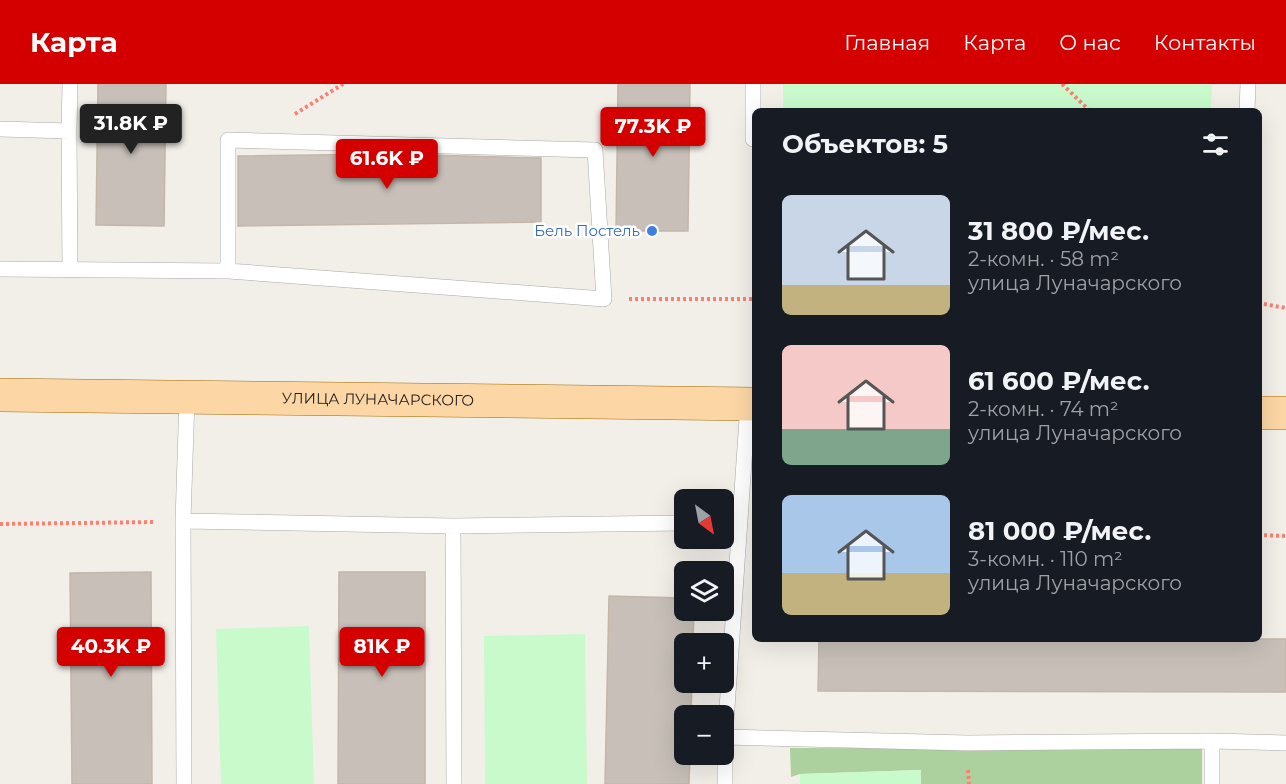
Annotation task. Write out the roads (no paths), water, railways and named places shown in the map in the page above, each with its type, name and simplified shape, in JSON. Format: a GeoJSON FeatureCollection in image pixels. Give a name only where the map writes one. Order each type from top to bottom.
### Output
{"type":"FeatureCollection","features":[{"type":"Feature","properties":{"kind":"main road","name":"УЛИЦА ЛУНАЧАРСКОГО"},"geometry":{"type":"LineString","coordinates":[[0,395],[751,404]]}},
{"type":"Feature","properties":{"kind":"main road"},"geometry":{"type":"LineString","coordinates":[[1262,413],[1286,413]]}},
{"type":"Feature","properties":{"kind":"lane"},"geometry":{"type":"LineString","coordinates":[[70,84],[70,269]]}},
{"type":"Feature","properties":{"kind":"lane"},"geometry":{"type":"LineString","coordinates":[[753,84],[753,108]]}},
{"type":"Feature","properties":{"kind":"lane"},"geometry":{"type":"LineString","coordinates":[[1247,108],[1248,84]]}},
{"type":"Feature","properties":{"kind":"lane"},"geometry":{"type":"LineString","coordinates":[[0,129],[69,131]]}},
{"type":"Feature","properties":{"kind":"lane"},"geometry":{"type":"LineString","coordinates":[[0,269],[228,272],[604,299],[595,150],[228,140],[228,272]]}},
{"type":"Feature","properties":{"kind":"lane"},"geometry":{"type":"LineString","coordinates":[[184,784],[183,522],[187,398]]}},
{"type":"Feature","properties":{"kind":"lane"},"geometry":{"type":"LineString","coordinates":[[728,705],[740,522],[751,404]]}},
{"type":"Feature","properties":{"kind":"lane"},"geometry":{"type":"LineString","coordinates":[[183,522],[453,526],[674,523]]}},
{"type":"Feature","properties":{"kind":"lane"},"geometry":{"type":"LineString","coordinates":[[734,522],[740,522]]}},
{"type":"Feature","properties":{"kind":"lane"},"geometry":{"type":"LineString","coordinates":[[453,526],[454,784]]}},
{"type":"Feature","properties":{"kind":"lane"},"geometry":{"type":"LineString","coordinates":[[734,737],[968,743],[1212,741],[1286,743]]}},
{"type":"Feature","properties":{"kind":"lane"},"geometry":{"type":"LineString","coordinates":[[1212,741],[1212,784]]}},
{"type":"Feature","properties":{"kind":"lane"},"geometry":{"type":"LineString","coordinates":[[725,765],[725,784]]}},
{"type":"Feature","properties":{"kind":"place","name":"Бель Постель"},"geometry":{"type":"Point","coordinates":[652,231]}}]}
